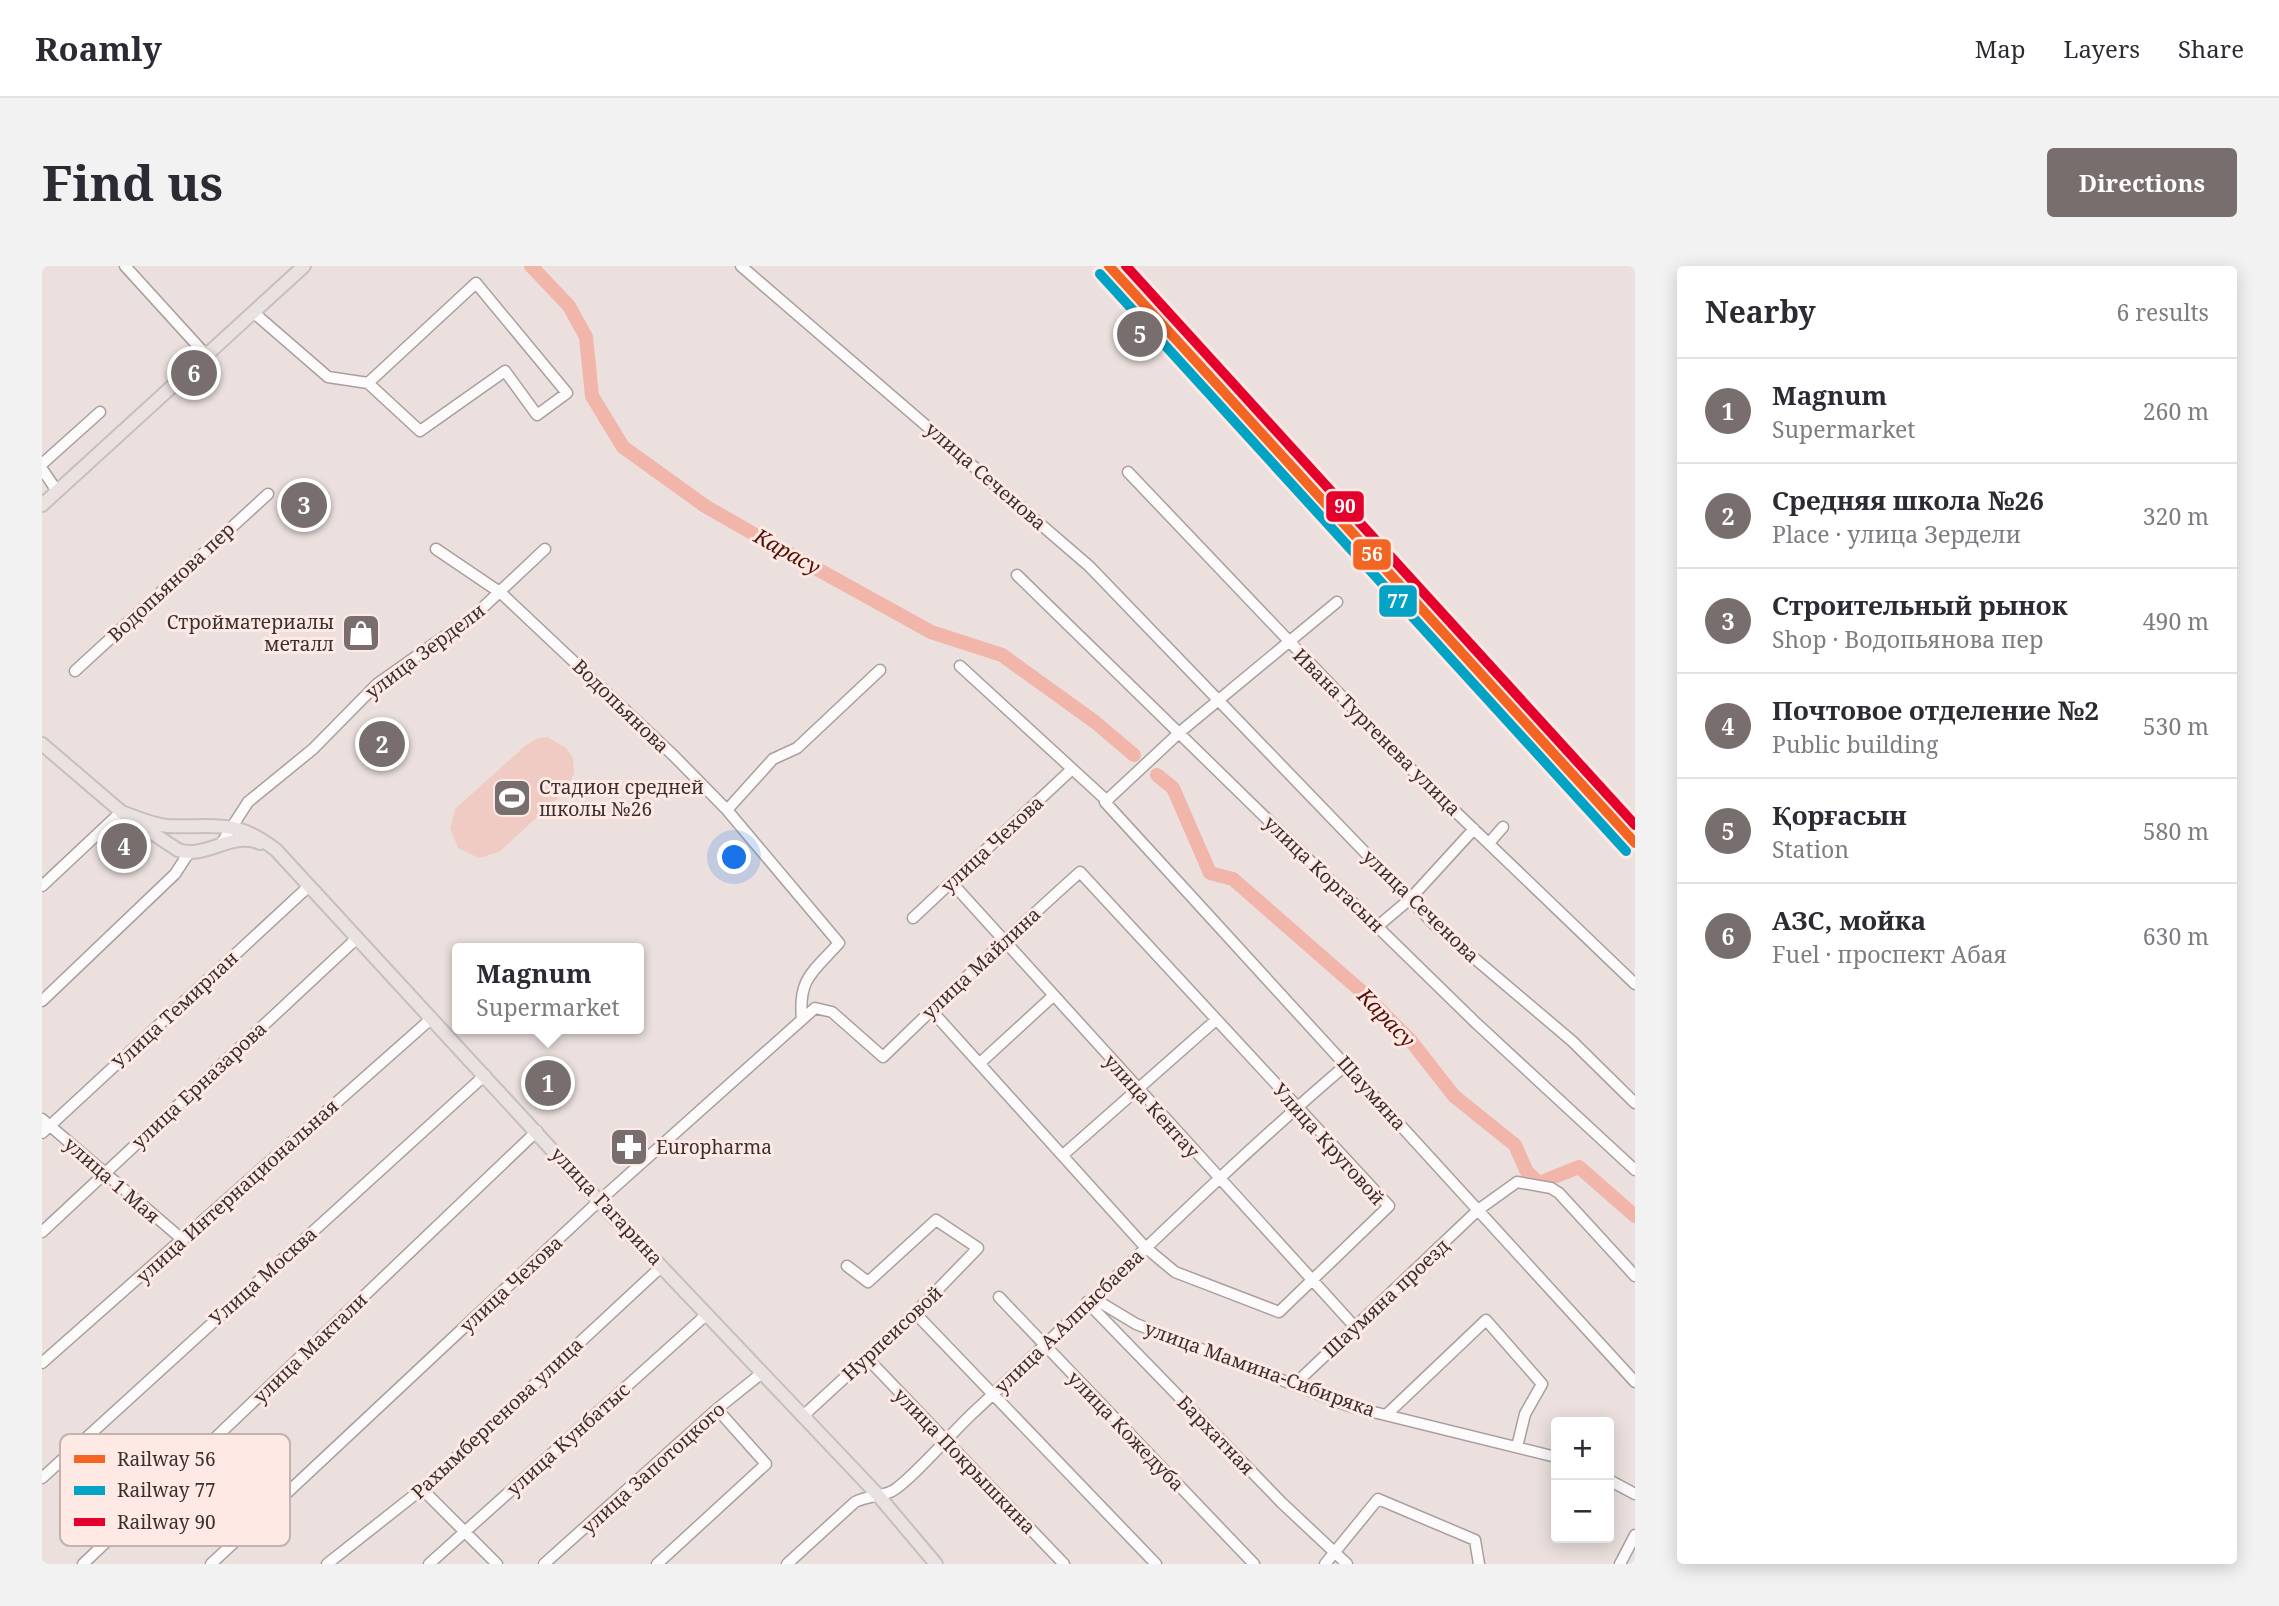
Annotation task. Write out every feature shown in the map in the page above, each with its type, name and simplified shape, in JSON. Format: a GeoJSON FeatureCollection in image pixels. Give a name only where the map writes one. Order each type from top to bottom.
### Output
{"type":"FeatureCollection","features":[{"type":"Feature","properties":{"kind":"main road"},"geometry":{"type":"LineString","coordinates":[[42,505],[304,266]]}},
{"type":"Feature","properties":{"kind":"main road","name":"улица Гагарина"},"geometry":{"type":"LineString","coordinates":[[42,744],[121,812],[163,832],[188,853]]}},
{"type":"Feature","properties":{"kind":"main road"},"geometry":{"type":"LineString","coordinates":[[204,826],[207,837],[204,849]]}},
{"type":"Feature","properties":{"kind":"main road","name":"улица Гагарина"},"geometry":{"type":"LineString","coordinates":[[163,832],[204,826],[231,826],[255,834],[276,850],[599,1201],[877,1494],[936,1564]]}},
{"type":"Feature","properties":{"kind":"main road"},"geometry":{"type":"LineString","coordinates":[[188,853],[253,839],[276,850]]}},
{"type":"Feature","properties":{"kind":"street"},"geometry":{"type":"LineString","coordinates":[[125,266],[206,355]]}},
{"type":"Feature","properties":{"kind":"street","name":"улица Сеченова"},"geometry":{"type":"LineString","coordinates":[[741,266],[1089,566],[1410,899],[1572,1041],[1635,1103]]}},
{"type":"Feature","properties":{"kind":"street"},"geometry":{"type":"LineString","coordinates":[[253,312],[328,377],[368,383],[420,430],[505,371],[537,415],[567,393],[476,283],[368,383]]}},
{"type":"Feature","properties":{"kind":"street"},"geometry":{"type":"LineString","coordinates":[[42,464],[100,412]]}},
{"type":"Feature","properties":{"kind":"street"},"geometry":{"type":"LineString","coordinates":[[42,470],[57,491]]}},
{"type":"Feature","properties":{"kind":"street","name":"Ивана Тургенева улица"},"geometry":{"type":"LineString","coordinates":[[1128,472],[1288,642],[1474,829],[1635,984]]}},
{"type":"Feature","properties":{"kind":"street","name":"Водопьянова пер"},"geometry":{"type":"LineString","coordinates":[[75,671],[268,494]]}},
{"type":"Feature","properties":{"kind":"street","name":"Водопьянова"},"geometry":{"type":"LineString","coordinates":[[436,549],[501,593],[727,810],[839,943],[803,982],[799,996],[802,1019]]}},
{"type":"Feature","properties":{"kind":"street","name":"улица Зердели"},"geometry":{"type":"LineString","coordinates":[[222,844],[248,802],[313,749],[377,684],[501,593],[545,549]]}},
{"type":"Feature","properties":{"kind":"street","name":"улица Коргасын"},"geometry":{"type":"LineString","coordinates":[[1017,575],[1378,926],[1635,1170]]}},
{"type":"Feature","properties":{"kind":"street"},"geometry":{"type":"LineString","coordinates":[[1106,803],[1180,732],[1338,601]]}},
{"type":"Feature","properties":{"kind":"street","name":"Шаумяна"},"geometry":{"type":"LineString","coordinates":[[960,666],[1106,803],[1635,1382]]}},
{"type":"Feature","properties":{"kind":"street"},"geometry":{"type":"LineString","coordinates":[[727,810],[773,759],[797,748],[880,670]]}},
{"type":"Feature","properties":{"kind":"street","name":"улица Чехова"},"geometry":{"type":"LineString","coordinates":[[913,918],[1071,769]]}},
{"type":"Feature","properties":{"kind":"street"},"geometry":{"type":"LineString","coordinates":[[42,886],[121,812]]}},
{"type":"Feature","properties":{"kind":"street"},"geometry":{"type":"LineString","coordinates":[[1489,843],[1503,827]]}},
{"type":"Feature","properties":{"kind":"street"},"geometry":{"type":"LineString","coordinates":[[1378,926],[1410,899],[1474,829]]}},
{"type":"Feature","properties":{"kind":"street"},"geometry":{"type":"LineString","coordinates":[[42,1001],[176,874],[188,853]]}},
{"type":"Feature","properties":{"kind":"street","name":"улица Майлина"},"geometry":{"type":"LineString","coordinates":[[883,1057],[1003,940],[1080,872]]}},
{"type":"Feature","properties":{"kind":"street","name":"Улица Круговой"},"geometry":{"type":"LineString","coordinates":[[932,1010],[1145,1247],[1175,1272],[1279,1312],[1389,1206],[1080,872]]}},
{"type":"Feature","properties":{"kind":"street","name":"улица Кентау"},"geometry":{"type":"LineString","coordinates":[[952,883],[1355,1327]]}},
{"type":"Feature","properties":{"kind":"street","name":"Улица Темирлан"},"geometry":{"type":"LineString","coordinates":[[44,1126],[308,887]]}},
{"type":"Feature","properties":{"kind":"street","name":"улица Ерназарова"},"geometry":{"type":"LineString","coordinates":[[42,1232],[356,939]]}},
{"type":"Feature","properties":{"kind":"street"},"geometry":{"type":"LineString","coordinates":[[980,1063],[1053,996]]}},
{"type":"Feature","properties":{"kind":"street","name":"улица Чехова"},"geometry":{"type":"LineString","coordinates":[[290,1490],[599,1201],[815,1008],[832,1012],[883,1057]]}},
{"type":"Feature","properties":{"kind":"street","name":"улица Интернациональная"},"geometry":{"type":"LineString","coordinates":[[42,1363],[432,1018]]}},
{"type":"Feature","properties":{"kind":"street"},"geometry":{"type":"LineString","coordinates":[[1063,1155],[1216,1020]]}},
{"type":"Feature","properties":{"kind":"street","name":"улица А.Алпысбаева"},"geometry":{"type":"LineString","coordinates":[[787,1564],[855,1502],[890,1492],[903,1483],[943,1440],[1145,1247],[1346,1065]]}},
{"type":"Feature","properties":{"kind":"street","name":"Улица Москва"},"geometry":{"type":"LineString","coordinates":[[90,1434],[485,1075]]}},
{"type":"Feature","properties":{"kind":"street","name":"улица 1 Мая"},"geometry":{"type":"LineString","coordinates":[[44,1126],[105,1173],[183,1240]]}},
{"type":"Feature","properties":{"kind":"street","name":"улица Мактали"},"geometry":{"type":"LineString","coordinates":[[219,1434],[537,1131]]}},
{"type":"Feature","properties":{"kind":"street","name":"Шаумяна проезд"},"geometry":{"type":"LineString","coordinates":[[1294,1385],[1478,1210],[1517,1182],[1551,1188],[1635,1276]]}},
{"type":"Feature","properties":{"kind":"street","name":"Нурпеисовой"},"geometry":{"type":"LineString","coordinates":[[803,1416],[915,1314],[978,1248],[936,1220],[868,1282],[848,1266]]}},
{"type":"Feature","properties":{"kind":"street","name":"Рахымбергенова улица"},"geometry":{"type":"LineString","coordinates":[[327,1564],[422,1489],[662,1266]]}},
{"type":"Feature","properties":{"kind":"street","name":"улица Кожедуба"},"geometry":{"type":"LineString","coordinates":[[999,1297],[1254,1564]]}},
{"type":"Feature","properties":{"kind":"street","name":"улица Мамина-Сибиряка"},"geometry":{"type":"LineString","coordinates":[[1090,1300],[1136,1324],[1349,1406],[1551,1456]]}},
{"type":"Feature","properties":{"kind":"street","name":"Бархатная"},"geometry":{"type":"LineString","coordinates":[[1090,1300],[1282,1503],[1347,1564]]}},
{"type":"Feature","properties":{"kind":"street","name":"улица Кунбатыс"},"geometry":{"type":"LineString","coordinates":[[429,1564],[707,1314]]}},
{"type":"Feature","properties":{"kind":"street"},"geometry":{"type":"LineString","coordinates":[[915,1314],[1156,1564]]}},
{"type":"Feature","properties":{"kind":"street"},"geometry":{"type":"LineString","coordinates":[[1386,1415],[1486,1320],[1542,1384],[1525,1414],[1517,1447]]}},
{"type":"Feature","properties":{"kind":"street","name":"улица Покрышкина"},"geometry":{"type":"LineString","coordinates":[[867,1358],[1064,1564]]}},
{"type":"Feature","properties":{"kind":"street","name":"улица Запотоцкого"},"geometry":{"type":"LineString","coordinates":[[544,1564],[717,1409],[762,1373]]}},
{"type":"Feature","properties":{"kind":"street"},"geometry":{"type":"LineString","coordinates":[[657,1564],[766,1464],[717,1409]]}},
{"type":"Feature","properties":{"kind":"street","name":"Улица Москва"},"geometry":{"type":"LineString","coordinates":[[42,1478],[60,1462]]}},
{"type":"Feature","properties":{"kind":"street"},"geometry":{"type":"LineString","coordinates":[[1614,1483],[1635,1494]]}},
{"type":"Feature","properties":{"kind":"street"},"geometry":{"type":"LineString","coordinates":[[422,1489],[497,1564]]}},
{"type":"Feature","properties":{"kind":"street"},"geometry":{"type":"LineString","coordinates":[[1325,1564],[1378,1499],[1475,1540],[1479,1564]]}},
{"type":"Feature","properties":{"kind":"street"},"geometry":{"type":"LineString","coordinates":[[1620,1564],[1635,1535]]}},
{"type":"Feature","properties":{"kind":"street","name":"улица Мактали"},"geometry":{"type":"LineString","coordinates":[[83,1564],[102,1546]]}},
{"type":"Feature","properties":{"kind":"street","name":"улица Чехова"},"geometry":{"type":"LineString","coordinates":[[211,1564],[230,1546]]}},
{"type":"Feature","properties":{"kind":"shaded area","name":"Стадион средней школы №26"},"geometry":{"type":"Polygon","coordinates":[[[547,737],[566,748],[573,758],[574,772],[569,788],[499,852],[479,858],[458,848],[450,829],[455,809],[525,746],[536,739],[547,737]]]}},
{"type":"Feature","properties":{"kind":"waterway","name":"Карасу"},"geometry":{"type":"LineString","coordinates":[[531,266],[569,306],[586,337],[592,396],[623,447],[705,506],[931,632],[1002,655],[1095,722],[1134,755]]}},
{"type":"Feature","properties":{"kind":"waterway","name":"Карасу"},"geometry":{"type":"LineString","coordinates":[[1157,775],[1173,788],[1210,873],[1233,879],[1361,991],[1411,1041],[1454,1096],[1515,1145],[1527,1172],[1539,1183],[1579,1167],[1635,1216]]}},
{"type":"Feature","properties":{"kind":"rail line","name":"56"},"geometry":{"type":"LineString","coordinates":[[1109,266],[1635,843]]}},
{"type":"Feature","properties":{"kind":"rail line","name":"90"},"geometry":{"type":"LineString","coordinates":[[1126,266],[1635,825]]}},
{"type":"Feature","properties":{"kind":"rail line","name":"77"},"geometry":{"type":"LineString","coordinates":[[1100,274],[1626,851]]}},
{"type":"Feature","properties":{"kind":"place","name":"Қорғасын"},"geometry":{"type":"Point","coordinates":[1140,334]}},
{"type":"Feature","properties":{"kind":"place","name":"АЗС, мойка"},"geometry":{"type":"Point","coordinates":[194,373]}},
{"type":"Feature","properties":{"kind":"place","name":"Строительный рынок"},"geometry":{"type":"Point","coordinates":[304,505]}},
{"type":"Feature","properties":{"kind":"place","name":"Стройматериалы металл"},"geometry":{"type":"Point","coordinates":[361,633]}},
{"type":"Feature","properties":{"kind":"place","name":"Средняя школа №26"},"geometry":{"type":"Point","coordinates":[382,744]}},
{"type":"Feature","properties":{"kind":"place","name":"Стадион средней школы №26"},"geometry":{"type":"Point","coordinates":[512,798]}},
{"type":"Feature","properties":{"kind":"place","name":"Почтовое отделение №2"},"geometry":{"type":"Point","coordinates":[124,846]}},
{"type":"Feature","properties":{"kind":"place","name":"Magnum"},"geometry":{"type":"Point","coordinates":[548,1083]}},
{"type":"Feature","properties":{"kind":"place","name":"Europharma"},"geometry":{"type":"Point","coordinates":[629,1147]}}]}
